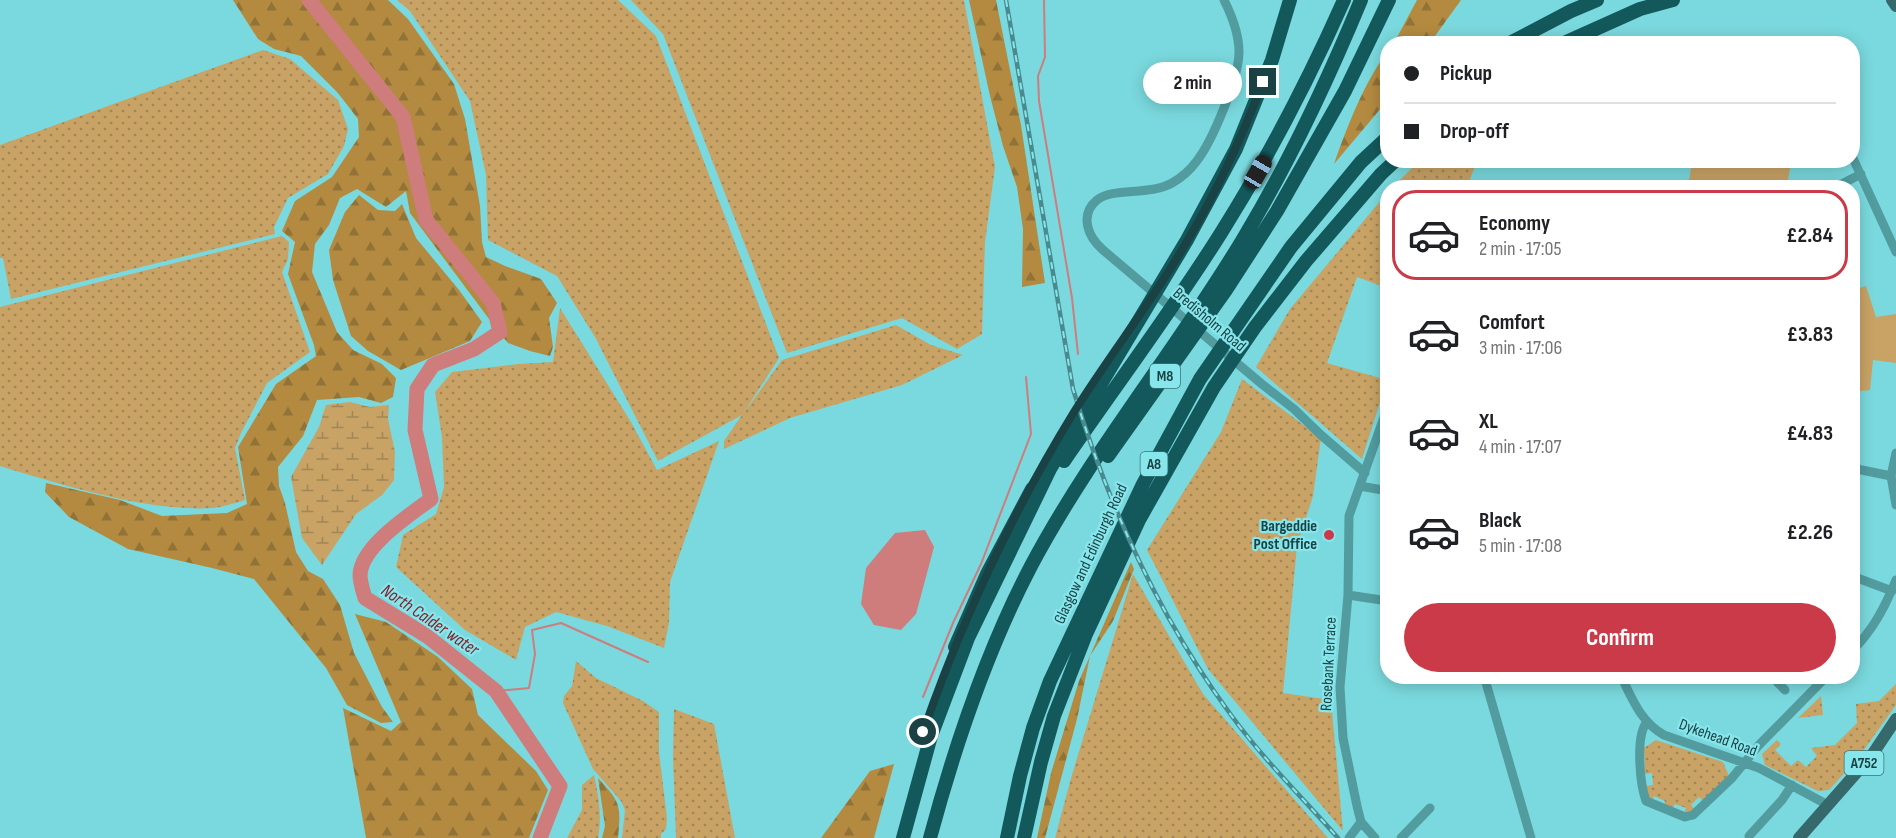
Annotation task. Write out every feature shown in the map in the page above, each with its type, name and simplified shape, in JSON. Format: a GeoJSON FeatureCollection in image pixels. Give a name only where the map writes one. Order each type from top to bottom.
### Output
{"type":"FeatureCollection","features":[{"type":"Feature","properties":{"kind":"highway","name":"M8"},"geometry":{"type":"LineString","coordinates":[[903,838],[923,762],[944,698],[968,638],[1050,469],[1164,279],[1236,149],[1272,60],[1290,0]]}},
{"type":"Feature","properties":{"kind":"highway","name":"M8"},"geometry":{"type":"LineString","coordinates":[[1017,538],[1055,475],[1191,278],[1248,189],[1296,103],[1344,0]]}},
{"type":"Feature","properties":{"kind":"highway","name":"M8"},"geometry":{"type":"LineString","coordinates":[[1177,339],[1243,239],[1270,192],[1310,117],[1360,0]]}},
{"type":"Feature","properties":{"kind":"highway","name":"M8"},"geometry":{"type":"LineString","coordinates":[[968,713],[1012,621],[1058,534],[1117,442],[1220,299],[1257,242],[1339,101],[1389,0]]}},
{"type":"Feature","properties":{"kind":"highway"},"geometry":{"type":"LineString","coordinates":[[1523,36],[1597,0]]}},
{"type":"Feature","properties":{"kind":"highway"},"geometry":{"type":"LineString","coordinates":[[1580,36],[1640,9],[1673,0]]}},
{"type":"Feature","properties":{"kind":"highway","name":"M8"},"geometry":{"type":"LineString","coordinates":[[930,838],[968,713],[1001,628],[1031,566],[1070,498],[1115,428],[1254,234],[1368,43]]}},
{"type":"Feature","properties":{"kind":"highway","name":"Glasgow and Edinburgh Road"},"geometry":{"type":"LineString","coordinates":[[1007,838],[1028,747],[1050,681],[1143,484],[1200,379],[1291,247],[1361,162],[1380,144]]}},
{"type":"Feature","properties":{"kind":"highway","name":"Glasgow and Edinburgh Road"},"geometry":{"type":"LineString","coordinates":[[1024,838],[1041,762],[1058,707],[1086,634],[1138,520],[1214,387],[1255,327],[1306,261],[1388,168]]}},
{"type":"Feature","properties":{"kind":"highway","name":"M8"},"geometry":{"type":"LineString","coordinates":[[896,838],[912,769],[934,701],[962,627],[991,564],[1074,413],[1164,279]]}},
{"type":"Feature","properties":{"kind":"main road"},"geometry":{"type":"LineString","coordinates":[[1892,0],[1896,6]]}},
{"type":"Feature","properties":{"kind":"main road","name":"A752"},"geometry":{"type":"LineString","coordinates":[[1799,838],[1872,755],[1896,719]]}},
{"type":"Feature","properties":{"kind":"street","name":"Bredisholm Road"},"geometry":{"type":"LineString","coordinates":[[1224,0],[1236,30],[1238,64],[1233,86],[1201,156],[1183,176],[1168,186],[1142,192],[1105,195],[1097,200],[1090,208],[1087,222],[1090,236],[1093,242],[1263,386],[1294,409],[1365,473]]}},
{"type":"Feature","properties":{"kind":"street"},"geometry":{"type":"LineString","coordinates":[[1858,168],[1896,252]]}},
{"type":"Feature","properties":{"kind":"street"},"geometry":{"type":"LineString","coordinates":[[1849,180],[1861,174]]}},
{"type":"Feature","properties":{"kind":"street","name":"Rosebank Terrace"},"geometry":{"type":"LineString","coordinates":[[1375,838],[1361,822],[1343,738],[1340,710],[1348,596],[1349,516],[1380,429]]}},
{"type":"Feature","properties":{"kind":"street"},"geometry":{"type":"LineString","coordinates":[[1896,453],[1891,476],[1896,505]]}},
{"type":"Feature","properties":{"kind":"street"},"geometry":{"type":"LineString","coordinates":[[1860,470],[1891,476]]}},
{"type":"Feature","properties":{"kind":"street"},"geometry":{"type":"LineString","coordinates":[[1360,486],[1380,490]]}},
{"type":"Feature","properties":{"kind":"street"},"geometry":{"type":"LineString","coordinates":[[1860,579],[1892,591]]}},
{"type":"Feature","properties":{"kind":"street"},"geometry":{"type":"LineString","coordinates":[[1860,643],[1891,607],[1892,591],[1896,580]]}},
{"type":"Feature","properties":{"kind":"street"},"geometry":{"type":"LineString","coordinates":[[1348,596],[1380,600]]}},
{"type":"Feature","properties":{"kind":"street"},"geometry":{"type":"LineString","coordinates":[[1488,684],[1531,838]]}},
{"type":"Feature","properties":{"kind":"street","name":"Dykehead Road"},"geometry":{"type":"LineString","coordinates":[[1625,684],[1647,722],[1664,735],[1744,762],[1828,805]]}},
{"type":"Feature","properties":{"kind":"street"},"geometry":{"type":"LineString","coordinates":[[1779,684],[1785,690]]}},
{"type":"Feature","properties":{"kind":"street"},"geometry":{"type":"LineString","coordinates":[[1647,722],[1642,728],[1640,742],[1642,783],[1646,801],[1685,817],[1693,815],[1732,778],[1744,762],[1819,684]]}},
{"type":"Feature","properties":{"kind":"street"},"geometry":{"type":"LineString","coordinates":[[1749,836],[1782,800],[1792,785]]}},
{"type":"Feature","properties":{"kind":"street"},"geometry":{"type":"LineString","coordinates":[[1401,838],[1430,808]]}},
{"type":"Feature","properties":{"kind":"street"},"geometry":{"type":"LineString","coordinates":[[1352,834],[1361,822]]}},
{"type":"Feature","properties":{"kind":"street"},"geometry":{"type":"LineString","coordinates":[[1758,826],[1767,834]]}},
{"type":"Feature","properties":{"kind":"green space"},"geometry":{"type":"Polygon","coordinates":[[[233,0],[388,0],[408,19],[454,84],[465,119],[486,257],[541,279],[557,303],[549,318],[553,347],[550,356],[508,343],[410,213],[406,191],[386,207],[357,189],[340,198],[329,225],[315,244],[312,272],[337,332],[353,350],[382,364],[396,378],[393,397],[381,403],[359,397],[317,400],[303,436],[278,467],[279,486],[296,552],[308,571],[323,579],[340,605],[354,653],[382,707],[393,722],[381,723],[347,705],[326,668],[254,579],[128,549],[69,517],[45,492],[46,483],[120,500],[162,516],[227,513],[247,504],[238,447],[276,384],[316,356],[288,274],[295,242],[282,231],[295,201],[332,177],[359,137],[358,119],[338,93],[301,56],[274,49],[258,39],[233,0]]]}},
{"type":"Feature","properties":{"kind":"green space"},"geometry":{"type":"Polygon","coordinates":[[[397,0],[618,0],[656,36],[779,358],[743,414],[782,360],[896,325],[931,345],[963,355],[902,385],[790,418],[724,449],[724,441],[742,415],[658,461],[595,337],[557,276],[488,240],[486,175],[470,101],[410,11],[397,0]]]}},
{"type":"Feature","properties":{"kind":"green space"},"geometry":{"type":"Polygon","coordinates":[[[631,0],[964,0],[995,167],[985,242],[982,334],[957,349],[902,318],[787,353],[663,34],[631,0]]]}},
{"type":"Feature","properties":{"kind":"green space"},"geometry":{"type":"Polygon","coordinates":[[[969,0],[996,0],[1021,125],[1045,283],[1022,287],[1023,229],[1017,187],[990,96],[969,0]]]}},
{"type":"Feature","properties":{"kind":"green space"},"geometry":{"type":"Polygon","coordinates":[[[1417,0],[1461,0],[1435,36],[1398,36],[1417,0]]]}},
{"type":"Feature","properties":{"kind":"green space"},"geometry":{"type":"Polygon","coordinates":[[[263,50],[290,59],[338,100],[348,129],[344,146],[328,174],[288,198],[274,227],[275,234],[11,299],[3,258],[0,258],[0,145],[263,50]]]}},
{"type":"Feature","properties":{"kind":"green space"},"geometry":{"type":"Polygon","coordinates":[[[1380,62],[1380,109],[1334,164],[1350,120],[1380,62]]]}},
{"type":"Feature","properties":{"kind":"green space"},"geometry":{"type":"Polygon","coordinates":[[[1412,168],[1474,168],[1470,180],[1400,180],[1412,168]]]}},
{"type":"Feature","properties":{"kind":"green space"},"geometry":{"type":"Polygon","coordinates":[[[1691,168],[1790,168],[1788,180],[1689,180],[1691,168]]]}},
{"type":"Feature","properties":{"kind":"green space"},"geometry":{"type":"Polygon","coordinates":[[[359,195],[378,210],[395,211],[402,204],[416,238],[482,322],[470,341],[401,370],[368,351],[351,336],[333,280],[329,250],[345,212],[359,195]]]}},
{"type":"Feature","properties":{"kind":"green space"},"geometry":{"type":"Polygon","coordinates":[[[1380,201],[1380,285],[1357,277],[1327,363],[1380,378],[1380,402],[1362,459],[1256,367],[1290,309],[1380,201]]]}},
{"type":"Feature","properties":{"kind":"green space"},"geometry":{"type":"Polygon","coordinates":[[[282,236],[289,242],[288,259],[282,272],[310,352],[267,383],[241,433],[235,448],[245,500],[213,508],[161,506],[105,496],[0,466],[0,307],[282,236]]]}},
{"type":"Feature","properties":{"kind":"green space"},"geometry":{"type":"Polygon","coordinates":[[[1866,286],[1876,317],[1896,314],[1896,363],[1873,360],[1870,390],[1860,391],[1860,288],[1866,286]]]}},
{"type":"Feature","properties":{"kind":"green space"},"geometry":{"type":"Polygon","coordinates":[[[560,308],[631,422],[657,470],[719,441],[670,582],[669,623],[664,648],[607,626],[556,612],[525,627],[516,660],[465,630],[396,567],[403,535],[436,514],[444,487],[442,437],[435,392],[452,372],[553,362],[560,308]]]}},
{"type":"Feature","properties":{"kind":"green space"},"geometry":{"type":"Polygon","coordinates":[[[1242,379],[1321,438],[1313,496],[1297,546],[1283,693],[1331,700],[1343,831],[1208,669],[1147,550],[1221,432],[1242,379]]]}},
{"type":"Feature","properties":{"kind":"green space"},"geometry":{"type":"Polygon","coordinates":[[[350,402],[370,407],[389,405],[388,419],[395,452],[394,480],[382,495],[356,514],[322,565],[302,538],[291,477],[319,427],[326,405],[350,402]]]}},
{"type":"Feature","properties":{"kind":"green space"},"geometry":{"type":"Polygon","coordinates":[[[1131,562],[1134,569],[1113,621],[1090,656],[1077,719],[1045,838],[1037,838],[1051,773],[1079,681],[1131,562]]]}},
{"type":"Feature","properties":{"kind":"green space"},"geometry":{"type":"Polygon","coordinates":[[[1133,574],[1203,694],[1328,838],[1055,838],[1133,574]]]}},
{"type":"Feature","properties":{"kind":"green space"},"geometry":{"type":"Polygon","coordinates":[[[355,614],[386,622],[438,657],[472,689],[478,715],[536,771],[548,790],[529,838],[366,838],[343,708],[391,731],[401,722],[355,614]]]}},
{"type":"Feature","properties":{"kind":"green space"},"geometry":{"type":"Polygon","coordinates":[[[576,661],[596,678],[643,701],[659,712],[659,752],[667,818],[666,829],[661,834],[661,838],[622,838],[625,810],[621,801],[593,769],[563,703],[564,696],[572,686],[576,661]]]}},
{"type":"Feature","properties":{"kind":"green space"},"geometry":{"type":"Polygon","coordinates":[[[1896,684],[1896,705],[1858,758],[1829,790],[1818,791],[1765,765],[1762,754],[1777,740],[1781,744],[1775,750],[1791,766],[1798,760],[1806,767],[1817,756],[1811,748],[1835,745],[1857,723],[1856,704],[1879,701],[1896,684]]]}},
{"type":"Feature","properties":{"kind":"green space"},"geometry":{"type":"Polygon","coordinates":[[[1821,696],[1823,715],[1798,718],[1821,696]]]}},
{"type":"Feature","properties":{"kind":"green space"},"geometry":{"type":"Polygon","coordinates":[[[674,709],[714,724],[735,838],[676,838],[674,709]]]}},
{"type":"Feature","properties":{"kind":"green space"},"geometry":{"type":"Polygon","coordinates":[[[1656,740],[1723,762],[1729,776],[1704,802],[1699,797],[1691,805],[1695,810],[1684,814],[1686,808],[1675,804],[1672,810],[1664,807],[1665,801],[1654,796],[1652,803],[1648,801],[1646,786],[1653,785],[1652,773],[1645,774],[1644,748],[1656,740]]]}},
{"type":"Feature","properties":{"kind":"green space"},"geometry":{"type":"Polygon","coordinates":[[[894,764],[874,838],[821,838],[870,771],[894,764]]]}},
{"type":"Feature","properties":{"kind":"green space"},"geometry":{"type":"Polygon","coordinates":[[[594,775],[599,806],[598,838],[567,838],[582,810],[582,785],[594,775]]]}},
{"type":"Feature","properties":{"kind":"green space"},"geometry":{"type":"Polygon","coordinates":[[[598,778],[618,805],[618,838],[602,838],[605,826],[598,778]]]}},
{"type":"Feature","properties":{"kind":"shaded area"},"geometry":{"type":"Polygon","coordinates":[[[925,530],[934,547],[916,614],[901,630],[874,625],[861,604],[866,568],[895,533],[925,530]]]}},
{"type":"Feature","properties":{"kind":"waterway","name":"North Calder water"},"geometry":{"type":"LineString","coordinates":[[309,0],[403,117],[426,220],[493,303],[500,332],[474,349],[433,365],[417,389],[415,430],[431,499],[377,542],[362,564],[360,581],[365,598],[427,636],[496,691],[560,786],[540,838]]}},
{"type":"Feature","properties":{"kind":"waterway"},"geometry":{"type":"LineString","coordinates":[[1044,0],[1045,57],[1038,76],[1039,101],[1072,298],[1078,354]]}},
{"type":"Feature","properties":{"kind":"waterway"},"geometry":{"type":"LineString","coordinates":[[923,697],[953,623],[981,564],[1031,434],[1026,377]]}},
{"type":"Feature","properties":{"kind":"waterway"},"geometry":{"type":"LineString","coordinates":[[496,691],[529,688],[535,654],[532,630],[561,623],[648,662]]}},
{"type":"Feature","properties":{"kind":"railway"},"geometry":{"type":"LineString","coordinates":[[1006,0],[1073,389],[1102,475],[1138,559],[1205,678],[1256,747],[1338,838]]}},
{"type":"Feature","properties":{"kind":"place","name":"Bargeddie Post Office"},"geometry":{"type":"Point","coordinates":[1329,535]}},
{"type":"Feature","properties":{"kind":"route"},"geometry":{"type":"LineString","coordinates":[[923,732],[962,627],[996,555],[1074,413],[1164,279],[1187,240],[1236,149],[1263,82]]}}]}
